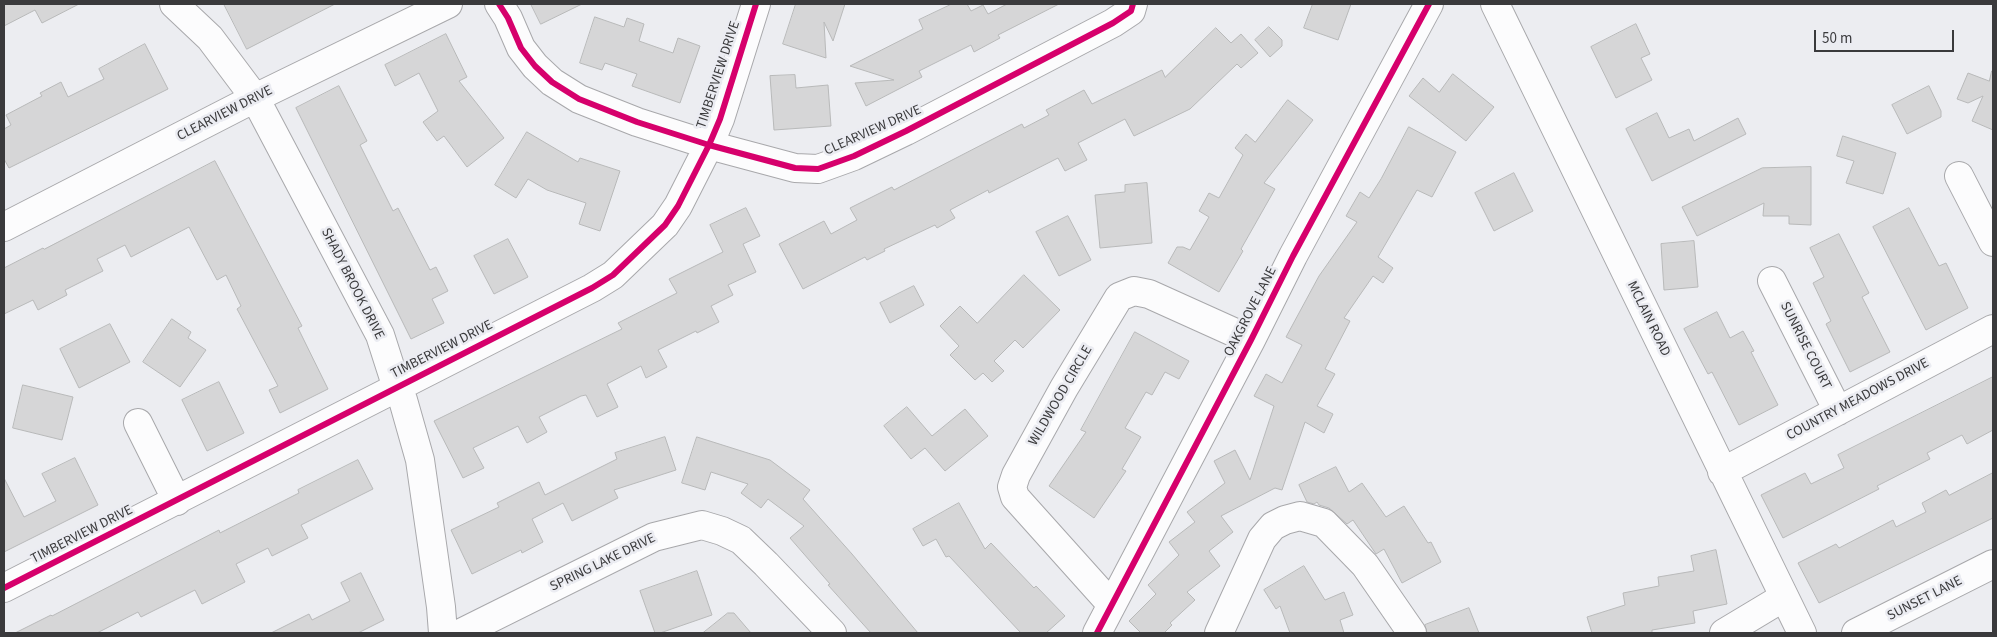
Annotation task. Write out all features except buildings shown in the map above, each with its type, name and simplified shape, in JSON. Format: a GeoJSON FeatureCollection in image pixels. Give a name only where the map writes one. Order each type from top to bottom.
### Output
{"type":"FeatureCollection","features":[{"type":"Feature","properties":{"kind":"street","name":"SHADY BROOK DRIVE"},"geometry":{"type":"LineString","coordinates":[[174,4],[210,38],[255,98],[380,335],[397,388],[403,400],[420,460],[442,607],[443,633]]}},
{"type":"Feature","properties":{"kind":"street","name":"CLEARVIEW DRIVE"},"geometry":{"type":"LineString","coordinates":[[4,227],[255,98],[448,4]]}},
{"type":"Feature","properties":{"kind":"street","name":"CLEARVIEW DRIVE"},"geometry":{"type":"LineString","coordinates":[[498,4],[508,18],[521,48],[535,66],[552,82],[579,99],[637,122],[710,145],[795,168],[818,169],[854,156],[906,131],[1113,23],[1131,11],[1133,4]]}},
{"type":"Feature","properties":{"kind":"street","name":"TIMBERVIEW DRIVE"},"geometry":{"type":"LineString","coordinates":[[4,588],[592,288],[613,275],[665,225],[678,206],[710,145],[756,4]]}},
{"type":"Feature","properties":{"kind":"street","name":"OAKGROVE LANE"},"geometry":{"type":"LineString","coordinates":[[1097,633],[1298,248],[1429,4]]}},
{"type":"Feature","properties":{"kind":"street","name":"MCLAIN ROAD"},"geometry":{"type":"LineString","coordinates":[[1494,4],[1802,633]]}},
{"type":"Feature","properties":{"kind":"street"},"geometry":{"type":"LineString","coordinates":[[1959,176],[1993,242]]}},
{"type":"Feature","properties":{"kind":"street","name":"SUNRISE COURT"},"geometry":{"type":"LineString","coordinates":[[1772,281],[1838,411]]}},
{"type":"Feature","properties":{"kind":"street","name":"WILDWOOD CIRCLE"},"geometry":{"type":"LineString","coordinates":[[1111,604],[1015,497],[1012,487],[1016,475],[1064,388],[1119,297],[1134,290],[1149,294],[1251,340]]}},
{"type":"Feature","properties":{"kind":"street","name":"COUNTRY MEADOWS DRIVE"},"geometry":{"type":"LineString","coordinates":[[1722,472],[1993,329]]}},
{"type":"Feature","properties":{"kind":"street"},"geometry":{"type":"LineString","coordinates":[[138,423],[177,501]]}},
{"type":"Feature","properties":{"kind":"street"},"geometry":{"type":"LineString","coordinates":[[1219,633],[1262,539],[1273,526],[1300,516],[1324,524],[1365,565],[1412,633]]}},
{"type":"Feature","properties":{"kind":"street","name":"SPRING LAKE DRIVE"},"geometry":{"type":"LineString","coordinates":[[461,633],[654,537],[702,525],[722,531],[741,540],[832,633]]}},
{"type":"Feature","properties":{"kind":"street","name":"SUNSET LANE"},"geometry":{"type":"LineString","coordinates":[[1856,633],[1993,564]]}},
{"type":"Feature","properties":{"kind":"street"},"geometry":{"type":"LineString","coordinates":[[1724,633],[1784,597]]}},
{"type":"Feature","properties":{"kind":"cycle path"},"geometry":{"type":"LineString","coordinates":[[499,4],[508,18],[521,48],[535,66],[552,82],[579,99],[637,122],[709,145],[795,168],[818,169],[854,156],[906,131],[1113,23],[1131,11],[1133,4]]}},
{"type":"Feature","properties":{"kind":"cycle path"},"geometry":{"type":"LineString","coordinates":[[4,588],[592,288],[613,275],[665,225],[678,206],[720,119],[756,4]]}},
{"type":"Feature","properties":{"kind":"cycle path"},"geometry":{"type":"LineString","coordinates":[[1097,633],[1293,256],[1429,4]]}}]}
